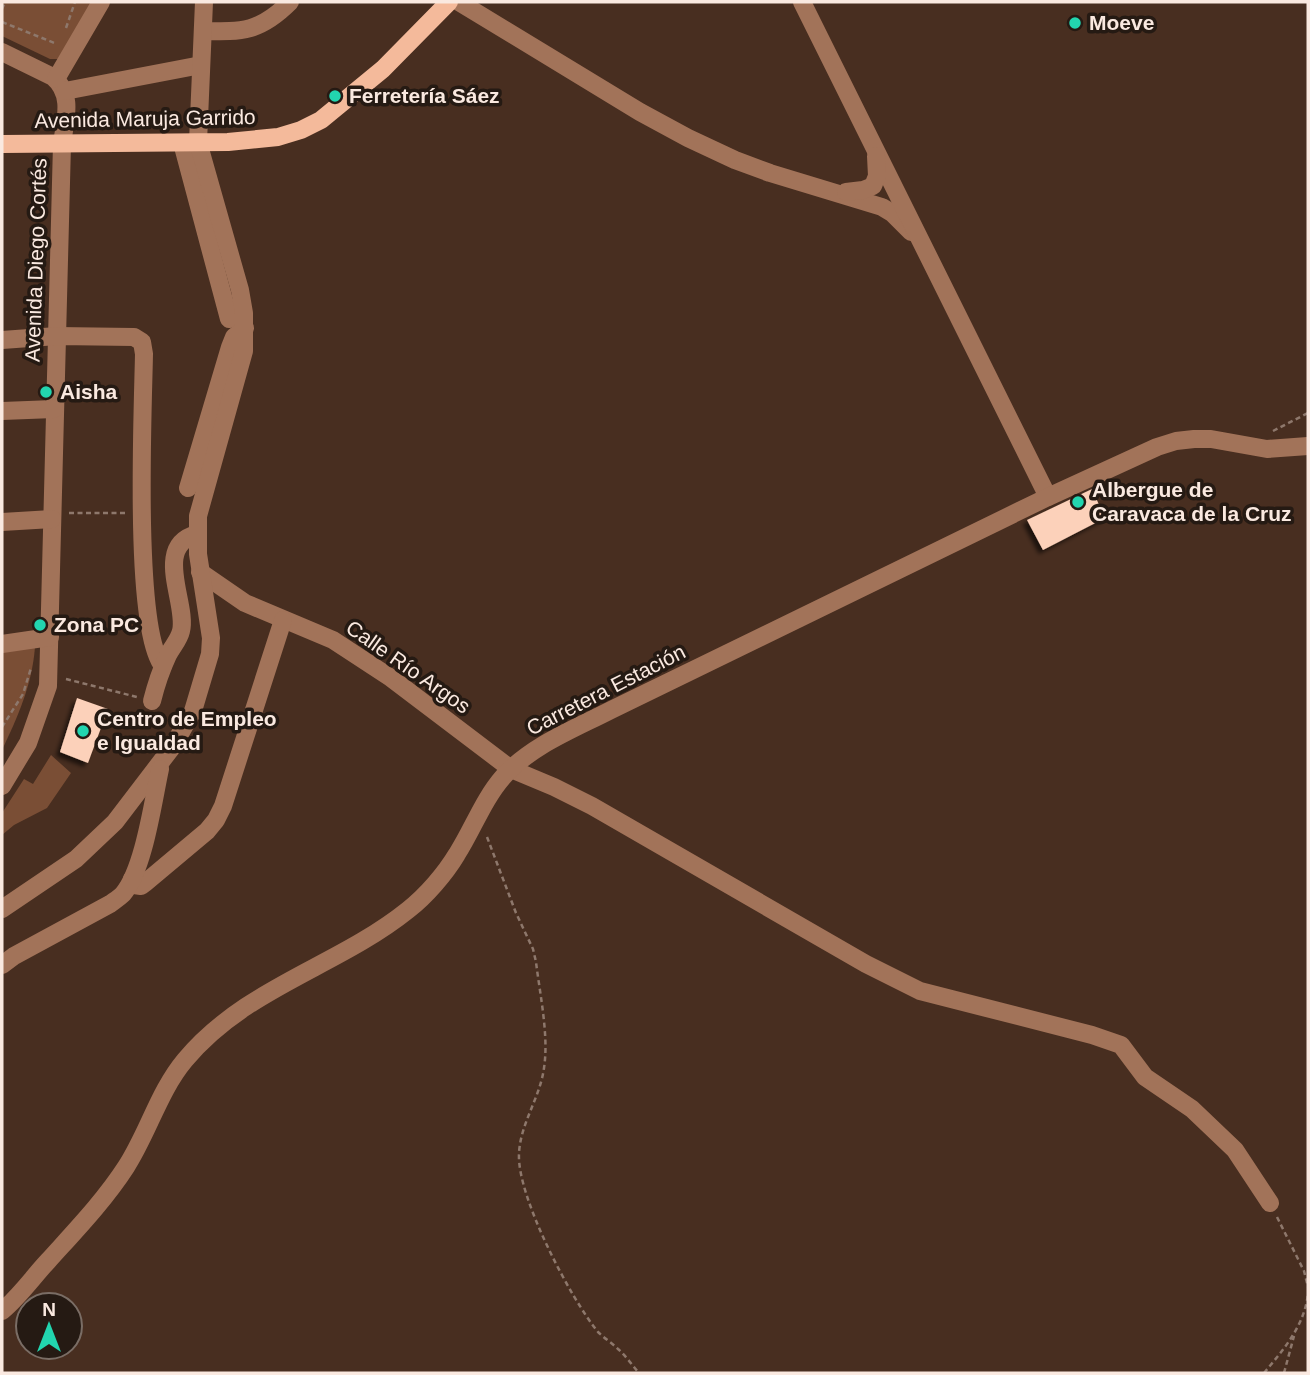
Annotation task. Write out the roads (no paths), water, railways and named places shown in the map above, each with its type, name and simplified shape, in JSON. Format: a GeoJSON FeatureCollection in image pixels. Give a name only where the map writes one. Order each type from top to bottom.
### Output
{"type":"FeatureCollection","features":[{"type":"Feature","properties":{"kind":"main road","name":"Avenida Maruja Garrido"},"geometry":{"type":"LineString","coordinates":[[2,144],[228,142],[278,137],[301,130],[321,120],[383,69],[449,2]]}},
{"type":"Feature","properties":{"kind":"street"},"geometry":{"type":"LineString","coordinates":[[60,85],[102,2]]}},
{"type":"Feature","properties":{"kind":"street"},"geometry":{"type":"LineString","coordinates":[[204,2],[201,65],[190,143],[229,319]]}},
{"type":"Feature","properties":{"kind":"street"},"geometry":{"type":"LineString","coordinates":[[202,31],[250,30],[271,19],[290,2]]}},
{"type":"Feature","properties":{"kind":"street"},"geometry":{"type":"LineString","coordinates":[[459,2],[640,112],[688,138],[770,173],[882,207],[892,213],[923,244]]}},
{"type":"Feature","properties":{"kind":"street"},"geometry":{"type":"LineString","coordinates":[[802,2],[1048,496]]}},
{"type":"Feature","properties":{"kind":"street"},"geometry":{"type":"LineString","coordinates":[[2,52],[60,85],[201,65]]}},
{"type":"Feature","properties":{"kind":"street","name":"Avenida Diego Cortés"},"geometry":{"type":"LineString","coordinates":[[2,786],[27,743],[48,686],[49,674],[62,144],[67,111],[60,85]]}},
{"type":"Feature","properties":{"kind":"street"},"geometry":{"type":"LineString","coordinates":[[2,909],[76,859],[115,822],[162,762],[193,712],[210,654],[211,638],[200,572],[198,516],[244,351],[245,328],[240,290],[190,143]]}},
{"type":"Feature","properties":{"kind":"street"},"geometry":{"type":"LineString","coordinates":[[832,191],[863,190],[873,186],[877,167],[875,146]]}},
{"type":"Feature","properties":{"kind":"street"},"geometry":{"type":"LineString","coordinates":[[188,488],[230,347],[234,337],[245,328]]}},
{"type":"Feature","properties":{"kind":"street"},"geometry":{"type":"LineString","coordinates":[[2,340],[57,336],[134,337],[142,342],[142,514],[149,625],[155,654],[163,666]]}},
{"type":"Feature","properties":{"kind":"street"},"geometry":{"type":"LineString","coordinates":[[2,411],[54,409]]}},
{"type":"Feature","properties":{"kind":"street","name":"Carretera Estación"},"geometry":{"type":"LineString","coordinates":[[2,1311],[103,1199],[127,1166],[183,1062],[210,1033],[240,1009],[377,933],[410,909],[456,857],[487,798],[523,759],[562,735],[1110,467],[1176,441],[1211,439],[1267,449],[1308,446]]}},
{"type":"Feature","properties":{"kind":"street"},"geometry":{"type":"LineString","coordinates":[[2,522],[52,516]]}},
{"type":"Feature","properties":{"kind":"street"},"geometry":{"type":"LineString","coordinates":[[152,701],[163,666],[181,631],[175,584],[175,557],[184,541],[197,534]]}},
{"type":"Feature","properties":{"kind":"street","name":"Calle Río Argos"},"geometry":{"type":"LineString","coordinates":[[200,572],[245,603],[333,640],[371,663],[512,769],[592,806],[866,964],[920,992],[1092,1035],[1121,1045],[1145,1077],[1192,1109],[1235,1150],[1270,1203]]}},
{"type":"Feature","properties":{"kind":"street"},"geometry":{"type":"LineString","coordinates":[[132,880],[134,885],[138,886],[145,883],[207,831],[216,820],[223,806],[284,620]]}},
{"type":"Feature","properties":{"kind":"street"},"geometry":{"type":"LineString","coordinates":[[2,644],[50,637]]}},
{"type":"Feature","properties":{"kind":"street"},"geometry":{"type":"LineString","coordinates":[[2,965],[123,894],[139,862],[162,762]]}},
{"type":"Feature","properties":{"kind":"place","name":"Moeve"},"geometry":{"type":"Point","coordinates":[1075,23]}},
{"type":"Feature","properties":{"kind":"place","name":"Ferretería Sáez"},"geometry":{"type":"Point","coordinates":[335,96]}},
{"type":"Feature","properties":{"kind":"place","name":"Aisha"},"geometry":{"type":"Point","coordinates":[46,392]}},
{"type":"Feature","properties":{"kind":"place","name":"Albergue de Caravaca de la Cruz"},"geometry":{"type":"Point","coordinates":[1078,502]}},
{"type":"Feature","properties":{"kind":"place","name":"Zona PC"},"geometry":{"type":"Point","coordinates":[40,625]}},
{"type":"Feature","properties":{"kind":"place","name":"Centro de Empleo e Igualdad"},"geometry":{"type":"Point","coordinates":[83,731]}}]}
